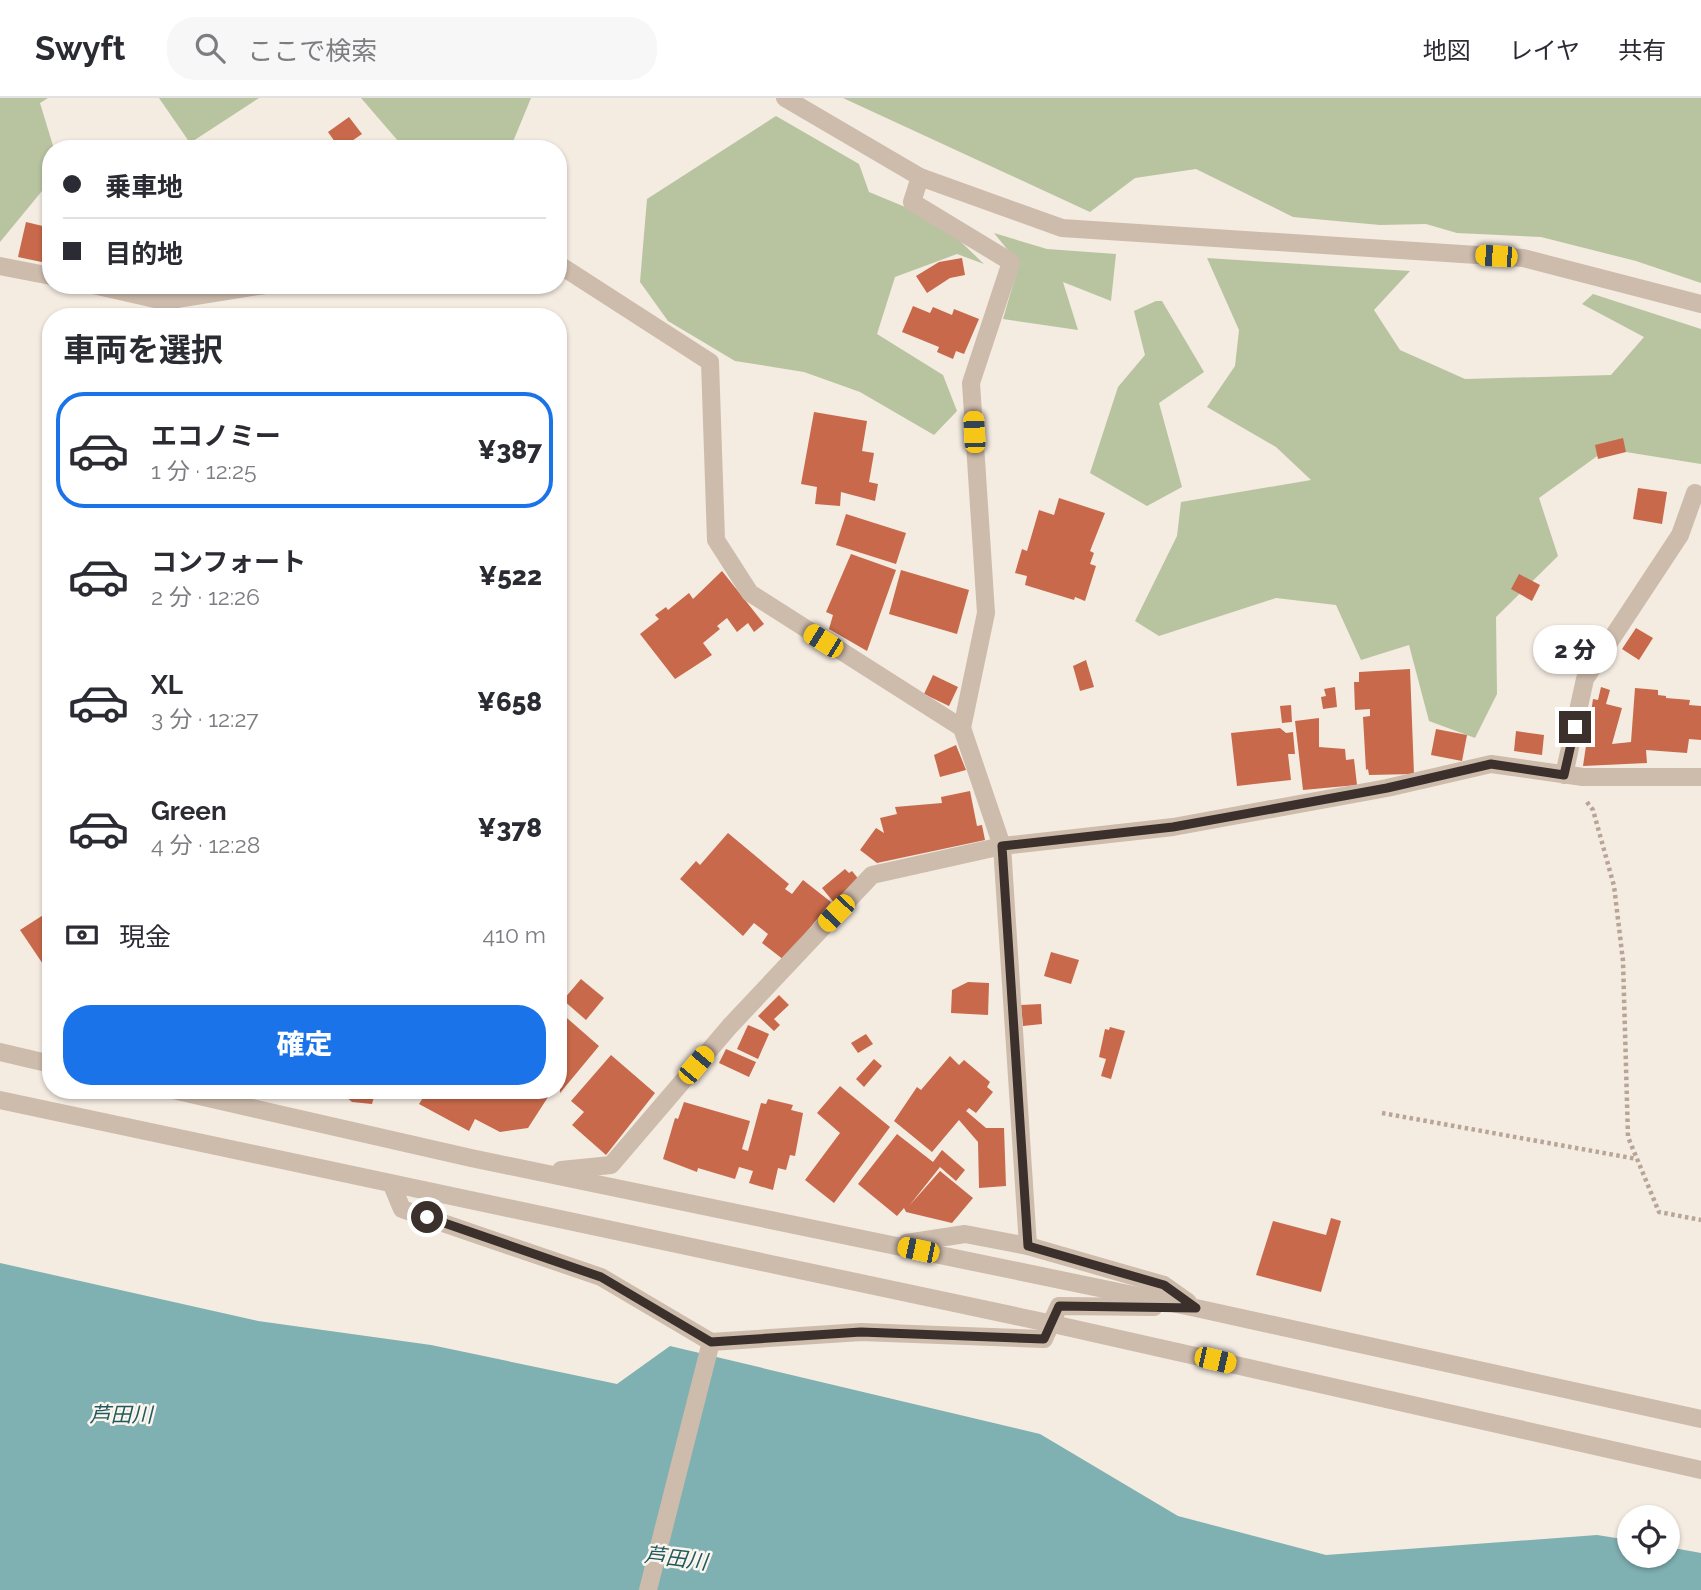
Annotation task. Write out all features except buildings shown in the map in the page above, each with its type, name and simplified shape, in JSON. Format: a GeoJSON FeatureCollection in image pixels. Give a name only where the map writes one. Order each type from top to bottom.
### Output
{"type":"FeatureCollection","features":[{"type":"Feature","properties":{"kind":"street"},"geometry":{"type":"LineString","coordinates":[[785,98],[920,177],[1062,228],[1523,258],[1701,304]]}},
{"type":"Feature","properties":{"kind":"street"},"geometry":{"type":"LineString","coordinates":[[920,177],[912,202],[1011,262],[971,383],[986,613],[962,728],[1002,846],[1028,1246]]}},
{"type":"Feature","properties":{"kind":"street"},"geometry":{"type":"LineString","coordinates":[[0,266],[42,274]]}},
{"type":"Feature","properties":{"kind":"street"},"geometry":{"type":"LineString","coordinates":[[567,270],[710,362],[716,540],[750,593],[962,728]]}},
{"type":"Feature","properties":{"kind":"street"},"geometry":{"type":"LineString","coordinates":[[132,294],[163,301],[208,294]]}},
{"type":"Feature","properties":{"kind":"street"},"geometry":{"type":"LineString","coordinates":[[1564,775],[1586,680],[1680,535],[1695,493]]}},
{"type":"Feature","properties":{"kind":"street"},"geometry":{"type":"LineString","coordinates":[[542,1172],[611,1165],[730,1026],[872,876],[1002,846],[1173,827],[1387,788],[1491,764],[1564,775],[1701,777]]}},
{"type":"Feature","properties":{"kind":"street"},"geometry":{"type":"LineString","coordinates":[[0,1052],[42,1061]]}},
{"type":"Feature","properties":{"kind":"street"},"geometry":{"type":"LineString","coordinates":[[214,1099],[542,1172],[1196,1308],[1701,1419]]}},
{"type":"Feature","properties":{"kind":"street"},"geometry":{"type":"LineString","coordinates":[[0,1100],[1052,1324],[1701,1470]]}},
{"type":"Feature","properties":{"kind":"street"},"geometry":{"type":"LineString","coordinates":[[392,1185],[402,1209],[601,1277],[711,1342],[861,1332],[1044,1339],[1059,1306],[1196,1308]]}},
{"type":"Feature","properties":{"kind":"street"},"geometry":{"type":"LineString","coordinates":[[893,1244],[965,1234],[1028,1246],[1164,1285],[1196,1308]]}},
{"type":"Feature","properties":{"kind":"street"},"geometry":{"type":"LineString","coordinates":[[648,1590],[711,1342]]}},
{"type":"Feature","properties":{"kind":"path"},"geometry":{"type":"LineString","coordinates":[[1564,775],[1593,810],[1614,886],[1623,961],[1628,1137],[1659,1213],[1701,1220]]}},
{"type":"Feature","properties":{"kind":"path"},"geometry":{"type":"LineString","coordinates":[[1381,1113],[1637,1158]]}},
{"type":"Feature","properties":{"kind":"green space"},"geometry":{"type":"Polygon","coordinates":[[[0,98],[48,98],[40,103],[51,140],[42,140],[42,191],[0,242],[0,98]]]}},
{"type":"Feature","properties":{"kind":"green space"},"geometry":{"type":"Polygon","coordinates":[[[159,98],[259,98],[195,140],[188,140],[159,98]]]}},
{"type":"Feature","properties":{"kind":"green space"},"geometry":{"type":"Polygon","coordinates":[[[361,98],[531,98],[514,140],[397,140],[361,98]]]}},
{"type":"Feature","properties":{"kind":"green space"},"geometry":{"type":"Polygon","coordinates":[[[843,98],[1701,98],[1701,283],[1636,261],[1541,237],[1457,233],[1426,224],[1380,225],[1293,217],[1196,169],[1135,178],[1090,212],[843,98]]]}},
{"type":"Feature","properties":{"kind":"green space"},"geometry":{"type":"Polygon","coordinates":[[[776,116],[859,164],[869,192],[939,221],[984,264],[957,254],[895,277],[877,334],[943,375],[957,411],[934,435],[860,392],[804,372],[735,361],[668,321],[640,282],[647,199],[776,116]]]}},
{"type":"Feature","properties":{"kind":"green space"},"geometry":{"type":"Polygon","coordinates":[[[994,233],[1047,249],[1116,254],[1111,301],[1063,282],[1078,330],[1003,319],[1019,264],[994,233]]]}},
{"type":"Feature","properties":{"kind":"green space"},"geometry":{"type":"Polygon","coordinates":[[[1207,258],[1410,271],[1374,310],[1400,350],[1465,379],[1611,375],[1644,337],[1582,304],[1593,294],[1701,329],[1701,464],[1607,449],[1539,498],[1558,556],[1496,617],[1497,694],[1475,738],[1429,721],[1409,645],[1361,660],[1336,605],[1276,598],[1159,636],[1135,621],[1177,536],[1181,502],[1311,480],[1276,447],[1207,407],[1235,366],[1239,330],[1207,258]]]}},
{"type":"Feature","properties":{"kind":"green space"},"geometry":{"type":"Polygon","coordinates":[[[1162,301],[1204,372],[1159,403],[1182,487],[1147,506],[1090,473],[1118,387],[1145,355],[1134,311],[1162,301]]]}},
{"type":"Feature","properties":{"kind":"water","name":"芦田川"},"geometry":{"type":"Polygon","coordinates":[[[0,1263],[258,1321],[431,1345],[617,1384],[670,1346],[1040,1434],[1178,1516],[1326,1555],[1597,1535],[1617,1538],[1617,1568],[1680,1568],[1680,1549],[1701,1553],[1701,1590],[0,1590],[0,1263]]]}},
{"type":"Feature","properties":{"kind":"route"},"geometry":{"type":"LineString","coordinates":[[427,1217],[601,1277],[711,1342],[861,1332],[1044,1339],[1059,1306],[1196,1308],[1164,1285],[1028,1246],[1002,846],[1173,827],[1387,788],[1491,764],[1564,775],[1575,727]]}}]}
